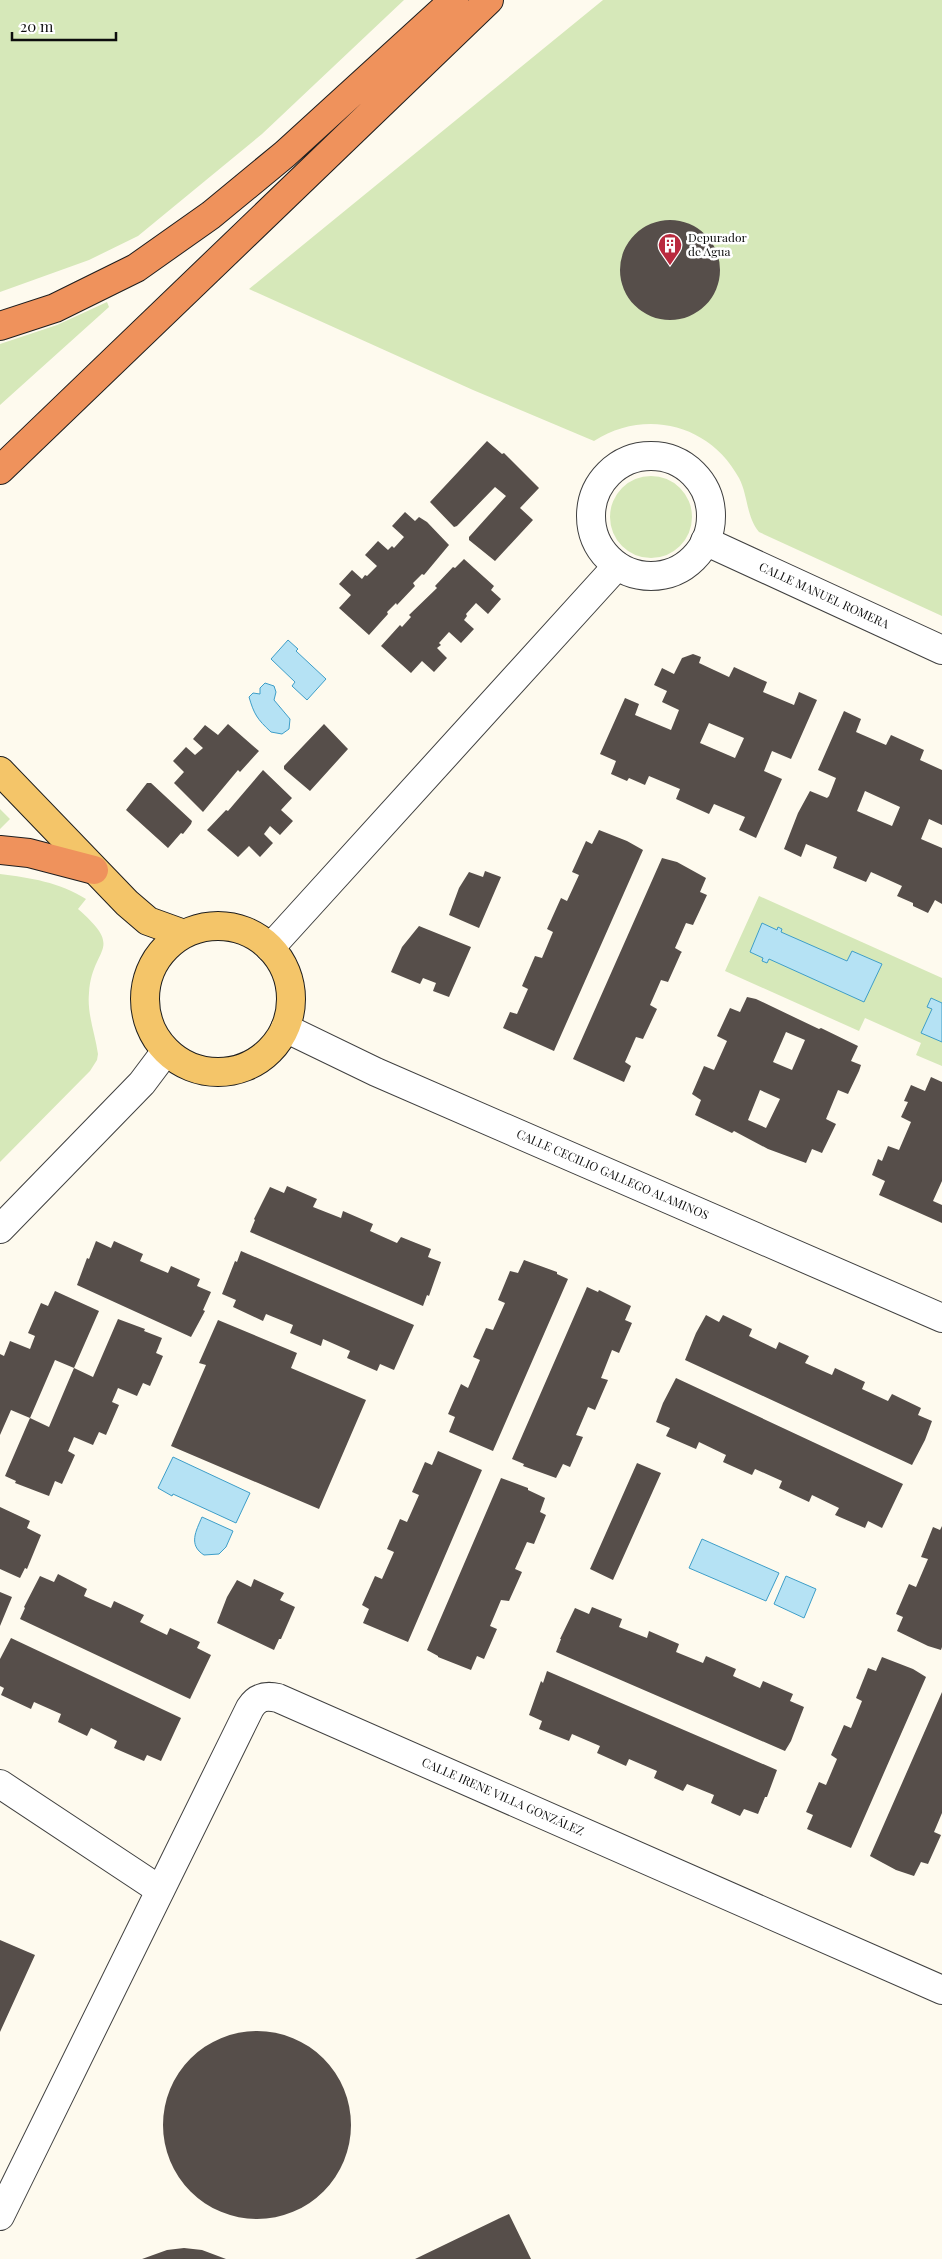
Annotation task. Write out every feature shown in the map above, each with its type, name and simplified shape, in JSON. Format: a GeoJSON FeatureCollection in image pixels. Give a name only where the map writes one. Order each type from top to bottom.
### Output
{"type":"FeatureCollection","features":[{"type":"Feature","properties":{"kind":"highway"},"geometry":{"type":"LineString","coordinates":[[0,326],[56,308],[136,268],[211,215],[286,154],[454,0]]}},
{"type":"Feature","properties":{"kind":"highway"},"geometry":{"type":"LineString","coordinates":[[0,470],[489,0]]}},
{"type":"Feature","properties":{"kind":"highway"},"geometry":{"type":"LineString","coordinates":[[0,850],[29,853],[94,870]]}},
{"type":"Feature","properties":{"kind":"main road"},"geometry":{"type":"LineString","coordinates":[[0,771],[126,903],[148,921],[184,934]]}},
{"type":"Feature","properties":{"kind":"main road"},"geometry":{"type":"LineString","coordinates":[[126,903],[143,933],[152,966]]}},
{"type":"Feature","properties":{"kind":"main road"},"geometry":{"type":"LineString","coordinates":[[206,927],[230,927],[252,934],[270,948],[283,965],[290,984],[291,1005],[285,1028],[274,1046],[255,1062],[233,1071],[208,1071],[185,1064],[166,1051],[152,1032],[145,1010],[145,987],[152,966],[166,948],[184,934],[206,927]]}},
{"type":"Feature","properties":{"kind":"street"},"geometry":{"type":"LineString","coordinates":[[649,457],[669,460],[687,469],[701,483],[709,502],[711,522],[705,541],[696,556],[683,567],[667,574],[649,576],[632,574],[616,566],[603,553],[594,536],[591,518],[593,499],[601,482],[614,469],[631,460],[649,457]]}},
{"type":"Feature","properties":{"kind":"street","name":"CALLE MANUEL ROMERA"},"geometry":{"type":"LineString","coordinates":[[705,541],[942,650]]}},
{"type":"Feature","properties":{"kind":"street"},"geometry":{"type":"LineString","coordinates":[[270,948],[616,566]]}},
{"type":"Feature","properties":{"kind":"street","name":"CALLE CECILIO GALLEGO ALAMINOS"},"geometry":{"type":"LineString","coordinates":[[285,1028],[376,1072],[942,1318]]}},
{"type":"Feature","properties":{"kind":"street"},"geometry":{"type":"LineString","coordinates":[[0,1230],[142,1083],[166,1051]]}},
{"type":"Feature","properties":{"kind":"street","name":"CALLE IRENE VILLA GONZÁLEZ"},"geometry":{"type":"LineString","coordinates":[[160,1890],[250,1708],[259,1699],[271,1696],[942,1990]]}},
{"type":"Feature","properties":{"kind":"street"},"geometry":{"type":"LineString","coordinates":[[0,1784],[160,1890],[0,2216]]}},
{"type":"Feature","properties":{"kind":"green space"},"geometry":{"type":"Polygon","coordinates":[[[0,0],[404,0],[262,134],[138,236],[89,260],[0,292],[0,0]]]}},
{"type":"Feature","properties":{"kind":"green space"},"geometry":{"type":"Polygon","coordinates":[[[603,0],[942,0],[942,616],[759,532],[749,512],[739,478],[727,460],[711,445],[694,434],[675,427],[655,424],[634,425],[614,431],[594,441],[473,390],[249,289],[603,0]]]}},
{"type":"Feature","properties":{"kind":"green space"},"geometry":{"type":"Polygon","coordinates":[[[107,302],[109,307],[0,405],[0,344],[57,325],[107,302]]]}},
{"type":"Feature","properties":{"kind":"green space"},"geometry":{"type":"Polygon","coordinates":[[[651,476],[667,479],[680,488],[689,501],[692,517],[689,533],[680,546],[667,555],[651,558],[635,555],[622,546],[613,533],[610,517],[613,501],[622,488],[635,479],[651,476]]]}},
{"type":"Feature","properties":{"kind":"green space"},"geometry":{"type":"Polygon","coordinates":[[[0,809],[10,819],[0,829],[0,809]]]}},
{"type":"Feature","properties":{"kind":"green space"},"geometry":{"type":"Polygon","coordinates":[[[0,874],[34,879],[66,888],[86,899],[78,909],[100,933],[103,949],[91,978],[89,993],[90,1016],[98,1054],[97,1060],[90,1071],[0,1162],[0,874]]]}},
{"type":"Feature","properties":{"kind":"green space"},"geometry":{"type":"Polygon","coordinates":[[[759,896],[942,978],[942,1066],[916,1055],[921,1043],[865,1018],[859,1031],[725,971],[759,896]]]}},
{"type":"Feature","properties":{"kind":"water"},"geometry":{"type":"Polygon","coordinates":[[[288,640],[298,649],[296,651],[326,679],[307,700],[292,686],[295,682],[271,659],[288,640]]]}},
{"type":"Feature","properties":{"kind":"water"},"geometry":{"type":"Polygon","coordinates":[[[265,683],[274,686],[276,692],[274,700],[290,719],[289,729],[282,734],[271,732],[259,720],[249,697],[253,693],[260,694],[260,688],[265,683]]]}},
{"type":"Feature","properties":{"kind":"water"},"geometry":{"type":"Polygon","coordinates":[[[762,923],[777,930],[778,927],[782,929],[781,932],[847,961],[852,951],[882,964],[864,1002],[769,959],[767,963],[762,961],[763,958],[750,952],[762,923]]]}},
{"type":"Feature","properties":{"kind":"water"},"geometry":{"type":"Polygon","coordinates":[[[931,998],[942,1003],[942,1042],[921,1033],[932,1009],[927,1007],[931,998]]]}},
{"type":"Feature","properties":{"kind":"water"},"geometry":{"type":"Polygon","coordinates":[[[173,1457],[250,1493],[236,1523],[173,1494],[172,1496],[158,1488],[173,1457]]]}},
{"type":"Feature","properties":{"kind":"water"},"geometry":{"type":"Polygon","coordinates":[[[202,1517],[233,1531],[226,1547],[219,1554],[204,1555],[196,1547],[195,1538],[202,1517]]]}},
{"type":"Feature","properties":{"kind":"water"},"geometry":{"type":"Polygon","coordinates":[[[702,1539],[779,1573],[766,1601],[689,1568],[702,1539]]]}},
{"type":"Feature","properties":{"kind":"water"},"geometry":{"type":"Polygon","coordinates":[[[786,1576],[816,1589],[804,1618],[774,1604],[786,1576]]]}},
{"type":"Feature","properties":{"kind":"building","name":"Depurador de Agua"},"geometry":{"type":"Polygon","coordinates":[[[670,220],[689,224],[705,235],[716,251],[720,270],[716,289],[705,305],[689,316],[670,320],[651,316],[635,305],[624,289],[620,270],[624,251],[635,235],[651,224],[670,220]]]}},
{"type":"Feature","properties":{"kind":"building"},"geometry":{"type":"Polygon","coordinates":[[[487,441],[502,454],[504,453],[539,488],[520,508],[533,520],[495,561],[469,540],[469,537],[506,496],[495,487],[454,527],[430,502],[487,441]]]}},
{"type":"Feature","properties":{"kind":"building"},"geometry":{"type":"Polygon","coordinates":[[[405,512],[415,521],[419,517],[427,522],[449,545],[424,575],[422,574],[413,583],[415,586],[397,605],[396,603],[387,612],[388,614],[369,635],[339,608],[351,595],[339,584],[352,570],[362,579],[377,566],[365,555],[378,541],[388,550],[392,546],[394,548],[404,537],[392,526],[405,512]]]}},
{"type":"Feature","properties":{"kind":"building"},"geometry":{"type":"Polygon","coordinates":[[[464,559],[494,586],[491,590],[501,599],[488,614],[476,603],[466,614],[467,616],[464,620],[474,629],[461,643],[449,632],[437,648],[447,658],[434,672],[422,661],[411,673],[381,646],[400,625],[402,627],[411,617],[409,615],[437,588],[435,586],[453,567],[455,568],[464,559]]]}},
{"type":"Feature","properties":{"kind":"building"},"geometry":{"type":"Polygon","coordinates":[[[693,654],[701,657],[699,663],[729,677],[734,667],[767,682],[763,692],[794,705],[799,692],[817,700],[791,759],[772,751],[764,771],[782,779],[756,838],[739,830],[745,817],[714,804],[709,814],[676,799],[680,789],[649,776],[645,785],[629,778],[627,781],[611,774],[616,761],[600,754],[625,698],[639,704],[635,715],[671,730],[679,710],[662,702],[667,691],[654,685],[662,668],[674,674],[682,658],[693,654]],[[709,723],[700,743],[735,758],[744,738],[709,723]]]}},
{"type":"Feature","properties":{"kind":"building"},"geometry":{"type":"Polygon","coordinates":[[[844,711],[861,719],[856,732],[886,745],[891,735],[924,750],[920,760],[942,770],[942,825],[929,819],[921,839],[942,848],[942,904],[935,900],[928,913],[913,906],[913,903],[897,896],[902,886],[871,872],[866,882],[833,868],[837,857],[806,844],[801,857],[784,849],[798,813],[810,791],[827,798],[829,796],[836,778],[818,770],[844,711]],[[865,791],[857,811],[892,826],[900,807],[865,791]]]}},
{"type":"Feature","properties":{"kind":"building"},"geometry":{"type":"Polygon","coordinates":[[[228,724],[259,751],[240,772],[238,770],[203,812],[174,783],[184,772],[173,761],[186,747],[195,755],[203,748],[193,739],[205,725],[218,735],[228,724]]]}},
{"type":"Feature","properties":{"kind":"building"},"geometry":{"type":"Polygon","coordinates":[[[324,724],[348,749],[310,791],[284,769],[284,766],[324,724]]]}},
{"type":"Feature","properties":{"kind":"building"},"geometry":{"type":"Polygon","coordinates":[[[263,770],[292,798],[281,810],[293,821],[280,835],[270,826],[264,834],[273,843],[260,857],[249,846],[238,857],[207,830],[226,810],[228,811],[263,770]]]}},
{"type":"Feature","properties":{"kind":"building"},"geometry":{"type":"Polygon","coordinates":[[[147,783],[151,783],[192,821],[183,834],[181,833],[168,848],[126,810],[147,783]]]}},
{"type":"Feature","properties":{"kind":"building"},"geometry":{"type":"Polygon","coordinates":[[[599,830],[627,841],[643,850],[554,1051],[503,1028],[510,1012],[517,1014],[528,989],[522,986],[535,956],[542,958],[553,932],[547,929],[561,898],[567,901],[579,875],[572,872],[586,841],[592,844],[599,830]]]}},
{"type":"Feature","properties":{"kind":"building"},"geometry":{"type":"Polygon","coordinates":[[[662,858],[677,862],[706,878],[700,892],[707,895],[693,925],[686,923],[675,948],[682,952],[668,982],[661,980],[650,1005],[657,1009],[643,1039],[636,1037],[625,1062],[631,1066],[624,1082],[573,1059],[662,858]]]}},
{"type":"Feature","properties":{"kind":"building"},"geometry":{"type":"Polygon","coordinates":[[[485,871],[501,877],[479,928],[449,915],[459,888],[469,872],[483,877],[485,871]]]}},
{"type":"Feature","properties":{"kind":"building"},"geometry":{"type":"Polygon","coordinates":[[[419,926],[471,947],[449,997],[433,991],[436,983],[423,978],[420,984],[391,972],[402,947],[419,926]]]}},
{"type":"Feature","properties":{"kind":"building"},"geometry":{"type":"Polygon","coordinates":[[[747,997],[756,999],[858,1046],[851,1061],[861,1065],[859,1071],[848,1094],[838,1090],[826,1119],[836,1124],[822,1153],[812,1149],[806,1163],[768,1149],[734,1131],[732,1133],[695,1115],[701,1100],[692,1094],[704,1066],[714,1070],[727,1041],[717,1036],[730,1008],[740,1012],[747,997]],[[786,1032],[773,1062],[792,1070],[805,1040],[786,1032]],[[760,1090],[748,1120],[766,1128],[780,1099],[760,1090]]]}},
{"type":"Feature","properties":{"kind":"building"},"geometry":{"type":"Polygon","coordinates":[[[931,1077],[942,1082],[942,1181],[933,1201],[942,1205],[942,1223],[879,1195],[885,1181],[872,1175],[878,1159],[882,1161],[888,1146],[899,1150],[911,1122],[901,1117],[908,1102],[904,1101],[911,1085],[925,1091],[931,1077]]]}},
{"type":"Feature","properties":{"kind":"building"},"geometry":{"type":"Polygon","coordinates":[[[287,1186],[317,1199],[313,1207],[341,1218],[343,1211],[373,1224],[370,1231],[397,1243],[401,1237],[431,1249],[428,1257],[441,1262],[429,1296],[427,1295],[423,1306],[250,1232],[254,1219],[270,1187],[284,1193],[287,1186]]]}},
{"type":"Feature","properties":{"kind":"building"},"geometry":{"type":"Polygon","coordinates":[[[96,1241],[111,1248],[114,1241],[143,1254],[140,1261],[168,1273],[171,1266],[200,1279],[197,1286],[211,1292],[203,1310],[205,1311],[191,1337],[77,1285],[87,1258],[89,1259],[96,1241]]]}},
{"type":"Feature","properties":{"kind":"building"},"geometry":{"type":"Polygon","coordinates":[[[241,1251],[414,1325],[394,1370],[380,1364],[377,1371],[347,1358],[350,1351],[323,1339],[321,1346],[290,1333],[293,1325],[266,1314],[263,1321],[233,1307],[236,1300],[222,1294],[241,1251]]]}},
{"type":"Feature","properties":{"kind":"building"},"geometry":{"type":"Polygon","coordinates":[[[524,1260],[557,1272],[557,1274],[568,1279],[493,1451],[449,1432],[455,1417],[448,1414],[461,1384],[468,1388],[480,1360],[473,1357],[486,1328],[493,1330],[505,1303],[498,1300],[510,1271],[518,1273],[524,1260]]]}},
{"type":"Feature","properties":{"kind":"building"},"geometry":{"type":"Polygon","coordinates":[[[587,1287],[598,1292],[599,1290],[631,1306],[625,1320],[632,1323],[619,1353],[612,1350],[601,1378],[608,1380],[595,1410],[588,1407],[576,1435],[583,1437],[570,1467],[563,1464],[556,1478],[523,1466],[524,1464],[512,1459],[587,1287]]]}},
{"type":"Feature","properties":{"kind":"building"},"geometry":{"type":"Polygon","coordinates":[[[55,1291],[99,1311],[74,1368],[55,1360],[30,1418],[11,1410],[0,1435],[0,1354],[4,1356],[10,1341],[30,1349],[35,1336],[28,1333],[41,1303],[48,1306],[55,1291]]]}},
{"type":"Feature","properties":{"kind":"building"},"geometry":{"type":"Polygon","coordinates":[[[706,1315],[719,1322],[723,1315],[752,1329],[749,1336],[776,1349],[779,1342],[809,1356],[805,1363],[832,1375],[835,1368],[865,1382],[862,1389],[888,1401],[892,1394],[921,1408],[918,1415],[932,1421],[912,1465],[685,1360],[706,1315]]]}},
{"type":"Feature","properties":{"kind":"building"},"geometry":{"type":"Polygon","coordinates":[[[118,1319],[145,1329],[144,1331],[162,1338],[156,1353],[163,1356],[150,1386],[143,1383],[137,1396],[118,1388],[112,1402],[119,1405],[106,1435],[99,1432],[93,1445],[74,1437],[68,1451],[75,1455],[62,1484],[55,1481],[49,1496],[15,1483],[16,1481],[5,1476],[30,1418],[49,1427],[74,1368],[93,1377],[118,1319]]]}},
{"type":"Feature","properties":{"kind":"building"},"geometry":{"type":"Polygon","coordinates":[[[218,1320],[297,1353],[291,1368],[366,1400],[319,1509],[171,1446],[206,1365],[199,1363],[218,1320]]]}},
{"type":"Feature","properties":{"kind":"building"},"geometry":{"type":"Polygon","coordinates":[[[676,1378],[903,1484],[882,1528],[868,1521],[865,1528],[835,1515],[839,1508],[812,1495],[809,1502],[779,1488],[782,1481],[755,1469],[752,1475],[723,1462],[726,1455],[699,1442],[696,1449],[666,1436],[670,1428],[656,1422],[676,1378]]]}},
{"type":"Feature","properties":{"kind":"building"},"geometry":{"type":"Polygon","coordinates":[[[438,1451],[482,1470],[408,1642],[363,1623],[369,1609],[362,1605],[375,1576],[382,1579],[394,1552],[387,1549],[400,1519],[407,1522],[419,1495],[412,1492],[425,1462],[432,1465],[438,1451]]]}},
{"type":"Feature","properties":{"kind":"building"},"geometry":{"type":"Polygon","coordinates":[[[637,1463],[661,1473],[613,1580],[590,1569],[637,1463]]]}},
{"type":"Feature","properties":{"kind":"building"},"geometry":{"type":"Polygon","coordinates":[[[501,1478],[528,1488],[528,1490],[545,1498],[540,1512],[546,1515],[534,1544],[527,1542],[515,1569],[522,1572],[509,1601],[501,1600],[490,1626],[497,1629],[484,1659],[477,1656],[471,1670],[438,1657],[427,1650],[501,1478]]]}},
{"type":"Feature","properties":{"kind":"building"},"geometry":{"type":"Polygon","coordinates":[[[0,1507],[30,1521],[27,1528],[41,1535],[27,1569],[25,1568],[20,1578],[0,1569],[0,1507]]]}},
{"type":"Feature","properties":{"kind":"building"},"geometry":{"type":"Polygon","coordinates":[[[942,1526],[941,1650],[897,1631],[903,1617],[896,1614],[909,1584],[916,1587],[928,1559],[921,1557],[933,1527],[940,1530],[942,1526]]]}},
{"type":"Feature","properties":{"kind":"building"},"geometry":{"type":"Polygon","coordinates":[[[58,1574],[87,1589],[84,1596],[111,1608],[114,1601],[144,1615],[140,1622],[167,1635],[170,1628],[200,1642],[197,1648],[211,1655],[190,1699],[20,1619],[40,1576],[54,1582],[58,1574]]]}},
{"type":"Feature","properties":{"kind":"building"},"geometry":{"type":"Polygon","coordinates":[[[254,1579],[284,1593],[280,1600],[295,1607],[274,1650],[217,1623],[227,1597],[237,1580],[251,1587],[254,1579]]]}},
{"type":"Feature","properties":{"kind":"building"},"geometry":{"type":"Polygon","coordinates":[[[0,1592],[12,1597],[0,1626],[0,1592]]]}},
{"type":"Feature","properties":{"kind":"building"},"geometry":{"type":"Polygon","coordinates":[[[592,1607],[622,1619],[619,1627],[647,1638],[649,1631],[679,1644],[676,1652],[703,1663],[706,1656],[736,1669],[733,1676],[760,1688],[763,1681],[793,1694],[790,1701],[804,1707],[791,1741],[785,1751],[556,1652],[575,1608],[589,1614],[592,1607]]]}},
{"type":"Feature","properties":{"kind":"building"},"geometry":{"type":"Polygon","coordinates":[[[11,1638],[181,1718],[161,1761],[147,1755],[144,1761],[114,1748],[117,1741],[91,1728],[87,1736],[58,1722],[61,1714],[34,1702],[31,1709],[1,1695],[4,1688],[0,1686],[0,1659],[11,1638]]]}},
{"type":"Feature","properties":{"kind":"building"},"geometry":{"type":"Polygon","coordinates":[[[882,1657],[913,1669],[926,1677],[851,1848],[807,1829],[813,1815],[806,1812],[819,1782],[826,1785],[837,1759],[831,1755],[844,1725],[851,1728],[862,1701],[856,1698],[868,1668],[876,1671],[882,1657]]]}},
{"type":"Feature","properties":{"kind":"building"},"geometry":{"type":"Polygon","coordinates":[[[547,1671],[777,1770],[767,1797],[765,1797],[758,1814],[744,1809],[740,1816],[711,1803],[714,1795],[687,1784],[683,1791],[654,1778],[657,1771],[629,1759],[626,1766],[597,1753],[600,1746],[572,1734],[569,1741],[539,1729],[542,1721],[529,1715],[541,1681],[543,1683],[547,1671]]]}},
{"type":"Feature","properties":{"kind":"building"},"geometry":{"type":"Polygon","coordinates":[[[942,1692],[942,1813],[934,1832],[941,1835],[928,1864],[921,1862],[914,1876],[896,1870],[870,1856],[942,1692]]]}},
{"type":"Feature","properties":{"kind":"building"},"geometry":{"type":"Polygon","coordinates":[[[0,1940],[35,1955],[0,2032],[0,1940]]]}},
{"type":"Feature","properties":{"kind":"building"},"geometry":{"type":"Polygon","coordinates":[[[248,2031],[266,2031],[293,2038],[324,2058],[344,2089],[351,2116],[351,2134],[344,2161],[324,2192],[293,2212],[266,2219],[248,2219],[230,2215],[213,2208],[197,2198],[184,2185],[174,2169],[167,2152],[163,2134],[163,2116],[167,2098],[174,2081],[184,2065],[197,2052],[213,2042],[230,2035],[248,2031]]]}},
{"type":"Feature","properties":{"kind":"building"},"geometry":{"type":"Polygon","coordinates":[[[509,2214],[531,2259],[415,2259],[500,2218],[509,2214]]]}},
{"type":"Feature","properties":{"kind":"building"},"geometry":{"type":"Polygon","coordinates":[[[184,2248],[202,2250],[226,2259],[142,2259],[167,2250],[184,2248]]]}},
{"type":"Feature","properties":{"kind":"place","name":"Depurador de Agua"},"geometry":{"type":"Point","coordinates":[670,266]}}]}
